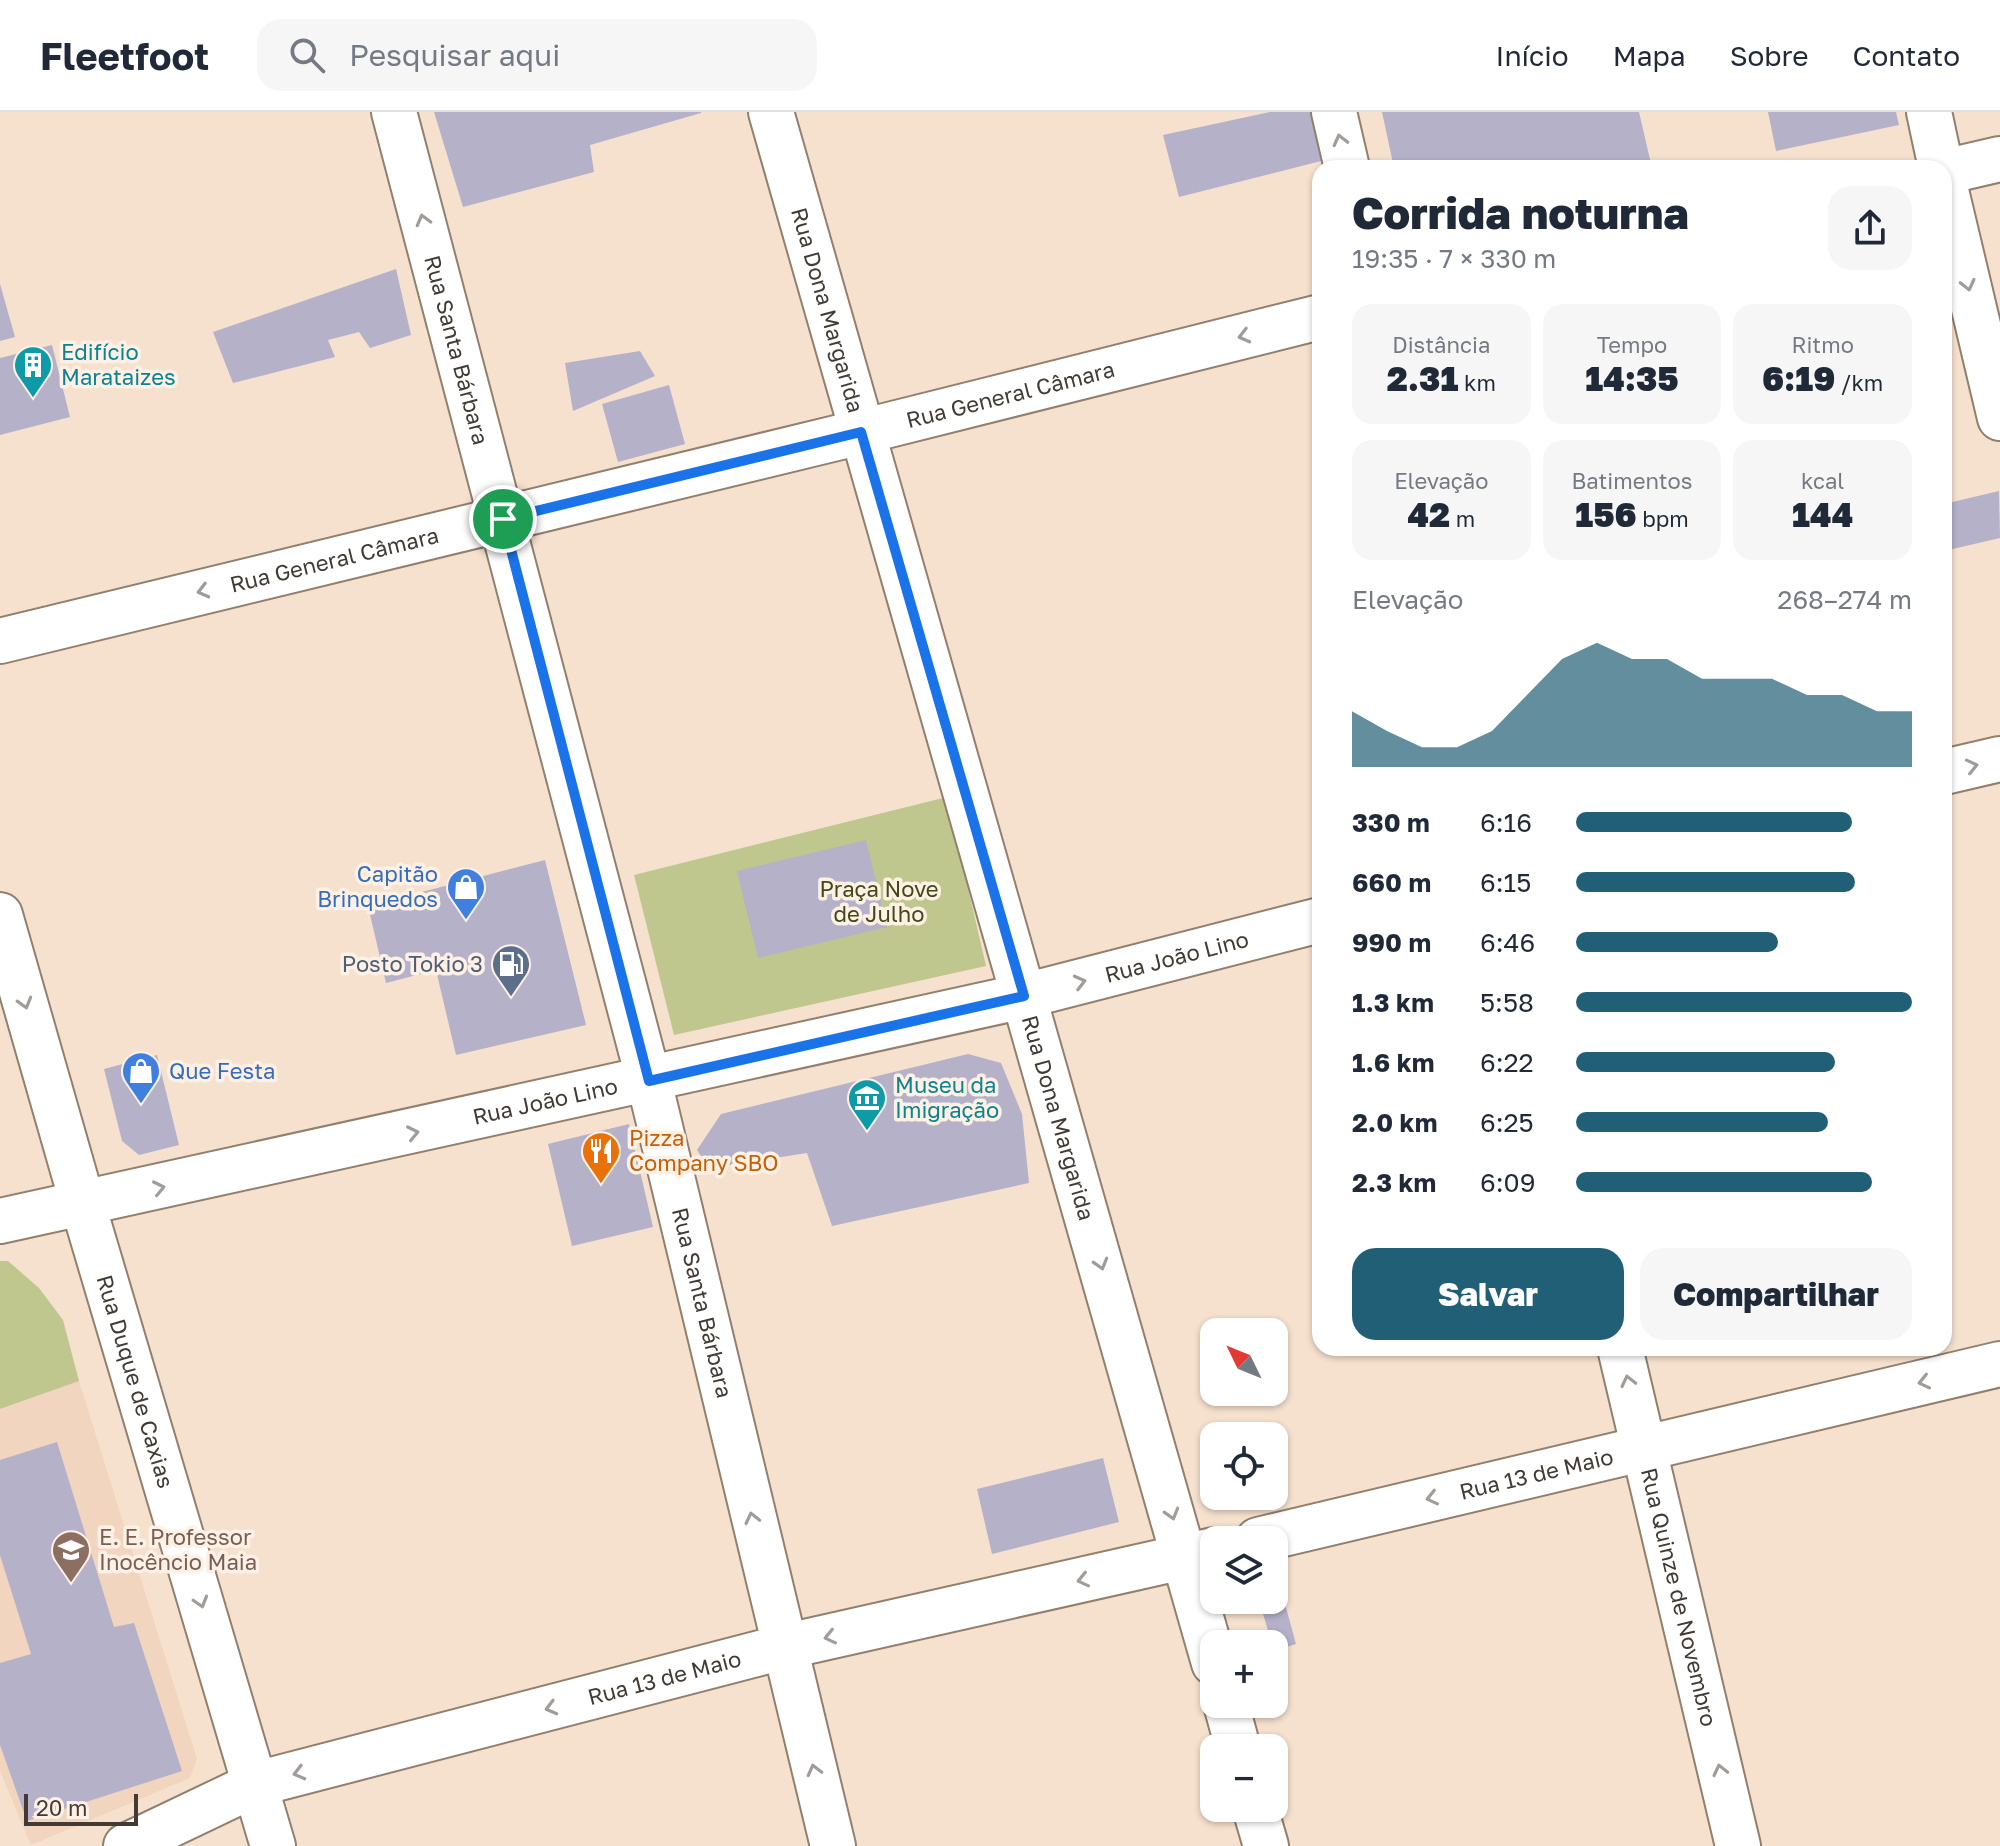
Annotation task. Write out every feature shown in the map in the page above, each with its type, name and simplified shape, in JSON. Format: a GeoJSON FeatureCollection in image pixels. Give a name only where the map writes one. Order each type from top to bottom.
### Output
{"type":"FeatureCollection","features":[{"type":"Feature","properties":{"kind":"street","name":"Rua Santa Bárbara"},"geometry":{"type":"LineString","coordinates":[[394,112],[649,1081],[833,1846]]}},
{"type":"Feature","properties":{"kind":"street","name":"Rua Dona Margarida"},"geometry":{"type":"LineString","coordinates":[[771,112],[1024,996],[1199,1554],[1209,1630]]}},
{"type":"Feature","properties":{"kind":"street"},"geometry":{"type":"LineString","coordinates":[[1334,112],[1345,160]]}},
{"type":"Feature","properties":{"kind":"street"},"geometry":{"type":"LineString","coordinates":[[1929,112],[1940,160]]}},
{"type":"Feature","properties":{"kind":"street"},"geometry":{"type":"LineString","coordinates":[[1952,168],[2000,159]]}},
{"type":"Feature","properties":{"kind":"street"},"geometry":{"type":"LineString","coordinates":[[1952,216],[2000,418]]}},
{"type":"Feature","properties":{"kind":"street","name":"Rua General Câmara"},"geometry":{"type":"LineString","coordinates":[[0,641],[1312,319]]}},
{"type":"Feature","properties":{"kind":"street"},"geometry":{"type":"LineString","coordinates":[[1952,770],[2000,759]]}},
{"type":"Feature","properties":{"kind":"street","name":"Rua Duque de Caxias"},"geometry":{"type":"LineString","coordinates":[[0,915],[273,1846]]}},
{"type":"Feature","properties":{"kind":"street","name":"Rua João Lino"},"geometry":{"type":"LineString","coordinates":[[0,1221],[649,1081],[1024,996],[1312,922]]}},
{"type":"Feature","properties":{"kind":"street","name":"Rua Quinze de Novembro"},"geometry":{"type":"LineString","coordinates":[[1622,1356],[1738,1846]]}},
{"type":"Feature","properties":{"kind":"street","name":"Rua 13 de Maio"},"geometry":{"type":"LineString","coordinates":[[1288,1533],[2000,1364]]}},
{"type":"Feature","properties":{"kind":"street","name":"Rua 13 de Maio"},"geometry":{"type":"LineString","coordinates":[[126,1846],[256,1784],[783,1647],[1199,1554]]}},
{"type":"Feature","properties":{"kind":"street"},"geometry":{"type":"LineString","coordinates":[[1259,1822],[1266,1846]]}},
{"type":"Feature","properties":{"kind":"shaded area","name":"E. E. Professor Inocêncio Maia"},"geometry":{"type":"Polygon","coordinates":[[[79,1381],[197,1759],[190,1778],[31,1845],[0,1771],[0,1409],[79,1381]]]}},
{"type":"Feature","properties":{"kind":"green space","name":"Praça Nove de Julho"},"geometry":{"type":"Polygon","coordinates":[[[947,797],[986,966],[674,1035],[634,875],[947,797]]]}},
{"type":"Feature","properties":{"kind":"green space"},"geometry":{"type":"Polygon","coordinates":[[[0,1261],[8,1261],[39,1288],[63,1320],[79,1381],[0,1409],[0,1261]]]}},
{"type":"Feature","properties":{"kind":"building"},"geometry":{"type":"Polygon","coordinates":[[[434,112],[701,113],[590,145],[594,172],[463,207],[434,112]]]}},
{"type":"Feature","properties":{"kind":"building"},"geometry":{"type":"Polygon","coordinates":[[[1270,112],[1317,112],[1325,160],[1312,160],[1312,163],[1179,197],[1163,135],[1270,112]]]}},
{"type":"Feature","properties":{"kind":"building"},"geometry":{"type":"Polygon","coordinates":[[[1382,112],[1639,112],[1650,160],[1392,160],[1382,112]]]}},
{"type":"Feature","properties":{"kind":"building"},"geometry":{"type":"Polygon","coordinates":[[[1768,112],[1896,112],[1899,125],[1776,151],[1768,112]]]}},
{"type":"Feature","properties":{"kind":"building"},"geometry":{"type":"Polygon","coordinates":[[[396,269],[411,335],[370,348],[359,332],[328,340],[335,357],[233,383],[213,332],[396,269]]]}},
{"type":"Feature","properties":{"kind":"building"},"geometry":{"type":"Polygon","coordinates":[[[0,284],[15,337],[0,341],[0,284]]]}},
{"type":"Feature","properties":{"kind":"building","name":"Edifício Marataizes"},"geometry":{"type":"Polygon","coordinates":[[[52,345],[70,417],[0,435],[0,358],[52,345]]]}},
{"type":"Feature","properties":{"kind":"building"},"geometry":{"type":"Polygon","coordinates":[[[640,351],[655,376],[573,411],[565,363],[640,351]]]}},
{"type":"Feature","properties":{"kind":"building"},"geometry":{"type":"Polygon","coordinates":[[[669,385],[685,444],[618,462],[602,404],[669,385]]]}},
{"type":"Feature","properties":{"kind":"building"},"geometry":{"type":"Polygon","coordinates":[[[1999,491],[2000,538],[1952,549],[1952,502],[1999,491]]]}},
{"type":"Feature","properties":{"kind":"building"},"geometry":{"type":"Polygon","coordinates":[[[866,840],[887,927],[758,958],[737,871],[866,840]]]}},
{"type":"Feature","properties":{"kind":"building"},"geometry":{"type":"Polygon","coordinates":[[[545,860],[586,1025],[456,1055],[436,970],[386,983],[368,906],[545,860]]]}},
{"type":"Feature","properties":{"kind":"building","name":"Museu da Imigração"},"geometry":{"type":"Polygon","coordinates":[[[968,1054],[1001,1063],[1022,1114],[1029,1183],[832,1226],[807,1153],[709,1168],[697,1150],[721,1114],[968,1054]]]}},
{"type":"Feature","properties":{"kind":"building","name":"Que Festa"},"geometry":{"type":"Polygon","coordinates":[[[157,1055],[179,1145],[139,1155],[122,1141],[104,1069],[157,1055]]]}},
{"type":"Feature","properties":{"kind":"building","name":"Pizza Company SBO"},"geometry":{"type":"Polygon","coordinates":[[[629,1124],[653,1227],[572,1246],[548,1144],[629,1124]]]}},
{"type":"Feature","properties":{"kind":"building","name":"E. E. Professor Inocêncio Maia"},"geometry":{"type":"Polygon","coordinates":[[[57,1442],[114,1627],[134,1623],[182,1771],[27,1821],[0,1745],[0,1663],[31,1654],[0,1555],[0,1460],[57,1442]]]}},
{"type":"Feature","properties":{"kind":"building"},"geometry":{"type":"Polygon","coordinates":[[[1103,1458],[1119,1522],[992,1554],[977,1489],[1103,1458]]]}},
{"type":"Feature","properties":{"kind":"building"},"geometry":{"type":"Polygon","coordinates":[[[1263,1614],[1288,1614],[1296,1644],[1288,1647],[1288,1630],[1268,1630],[1263,1614]]]}},
{"type":"Feature","properties":{"kind":"place","name":"Edifício Marataizes"},"geometry":{"type":"Point","coordinates":[33,399]}},
{"type":"Feature","properties":{"kind":"place","name":"Capitão Brinquedos"},"geometry":{"type":"Point","coordinates":[466,921]}},
{"type":"Feature","properties":{"kind":"place","name":"Posto Tokio 3"},"geometry":{"type":"Point","coordinates":[511,998]}},
{"type":"Feature","properties":{"kind":"place","name":"Que Festa"},"geometry":{"type":"Point","coordinates":[141,1105]}},
{"type":"Feature","properties":{"kind":"place","name":"Museu da Imigração"},"geometry":{"type":"Point","coordinates":[867,1132]}},
{"type":"Feature","properties":{"kind":"place","name":"Pizza Company SBO"},"geometry":{"type":"Point","coordinates":[601,1185]}},
{"type":"Feature","properties":{"kind":"place","name":"E. E. Professor Inocêncio Maia"},"geometry":{"type":"Point","coordinates":[71,1584]}},
{"type":"Feature","properties":{"kind":"route"},"geometry":{"type":"LineString","coordinates":[[861,432],[1024,996],[649,1081],[503,519],[861,432]]}}]}
